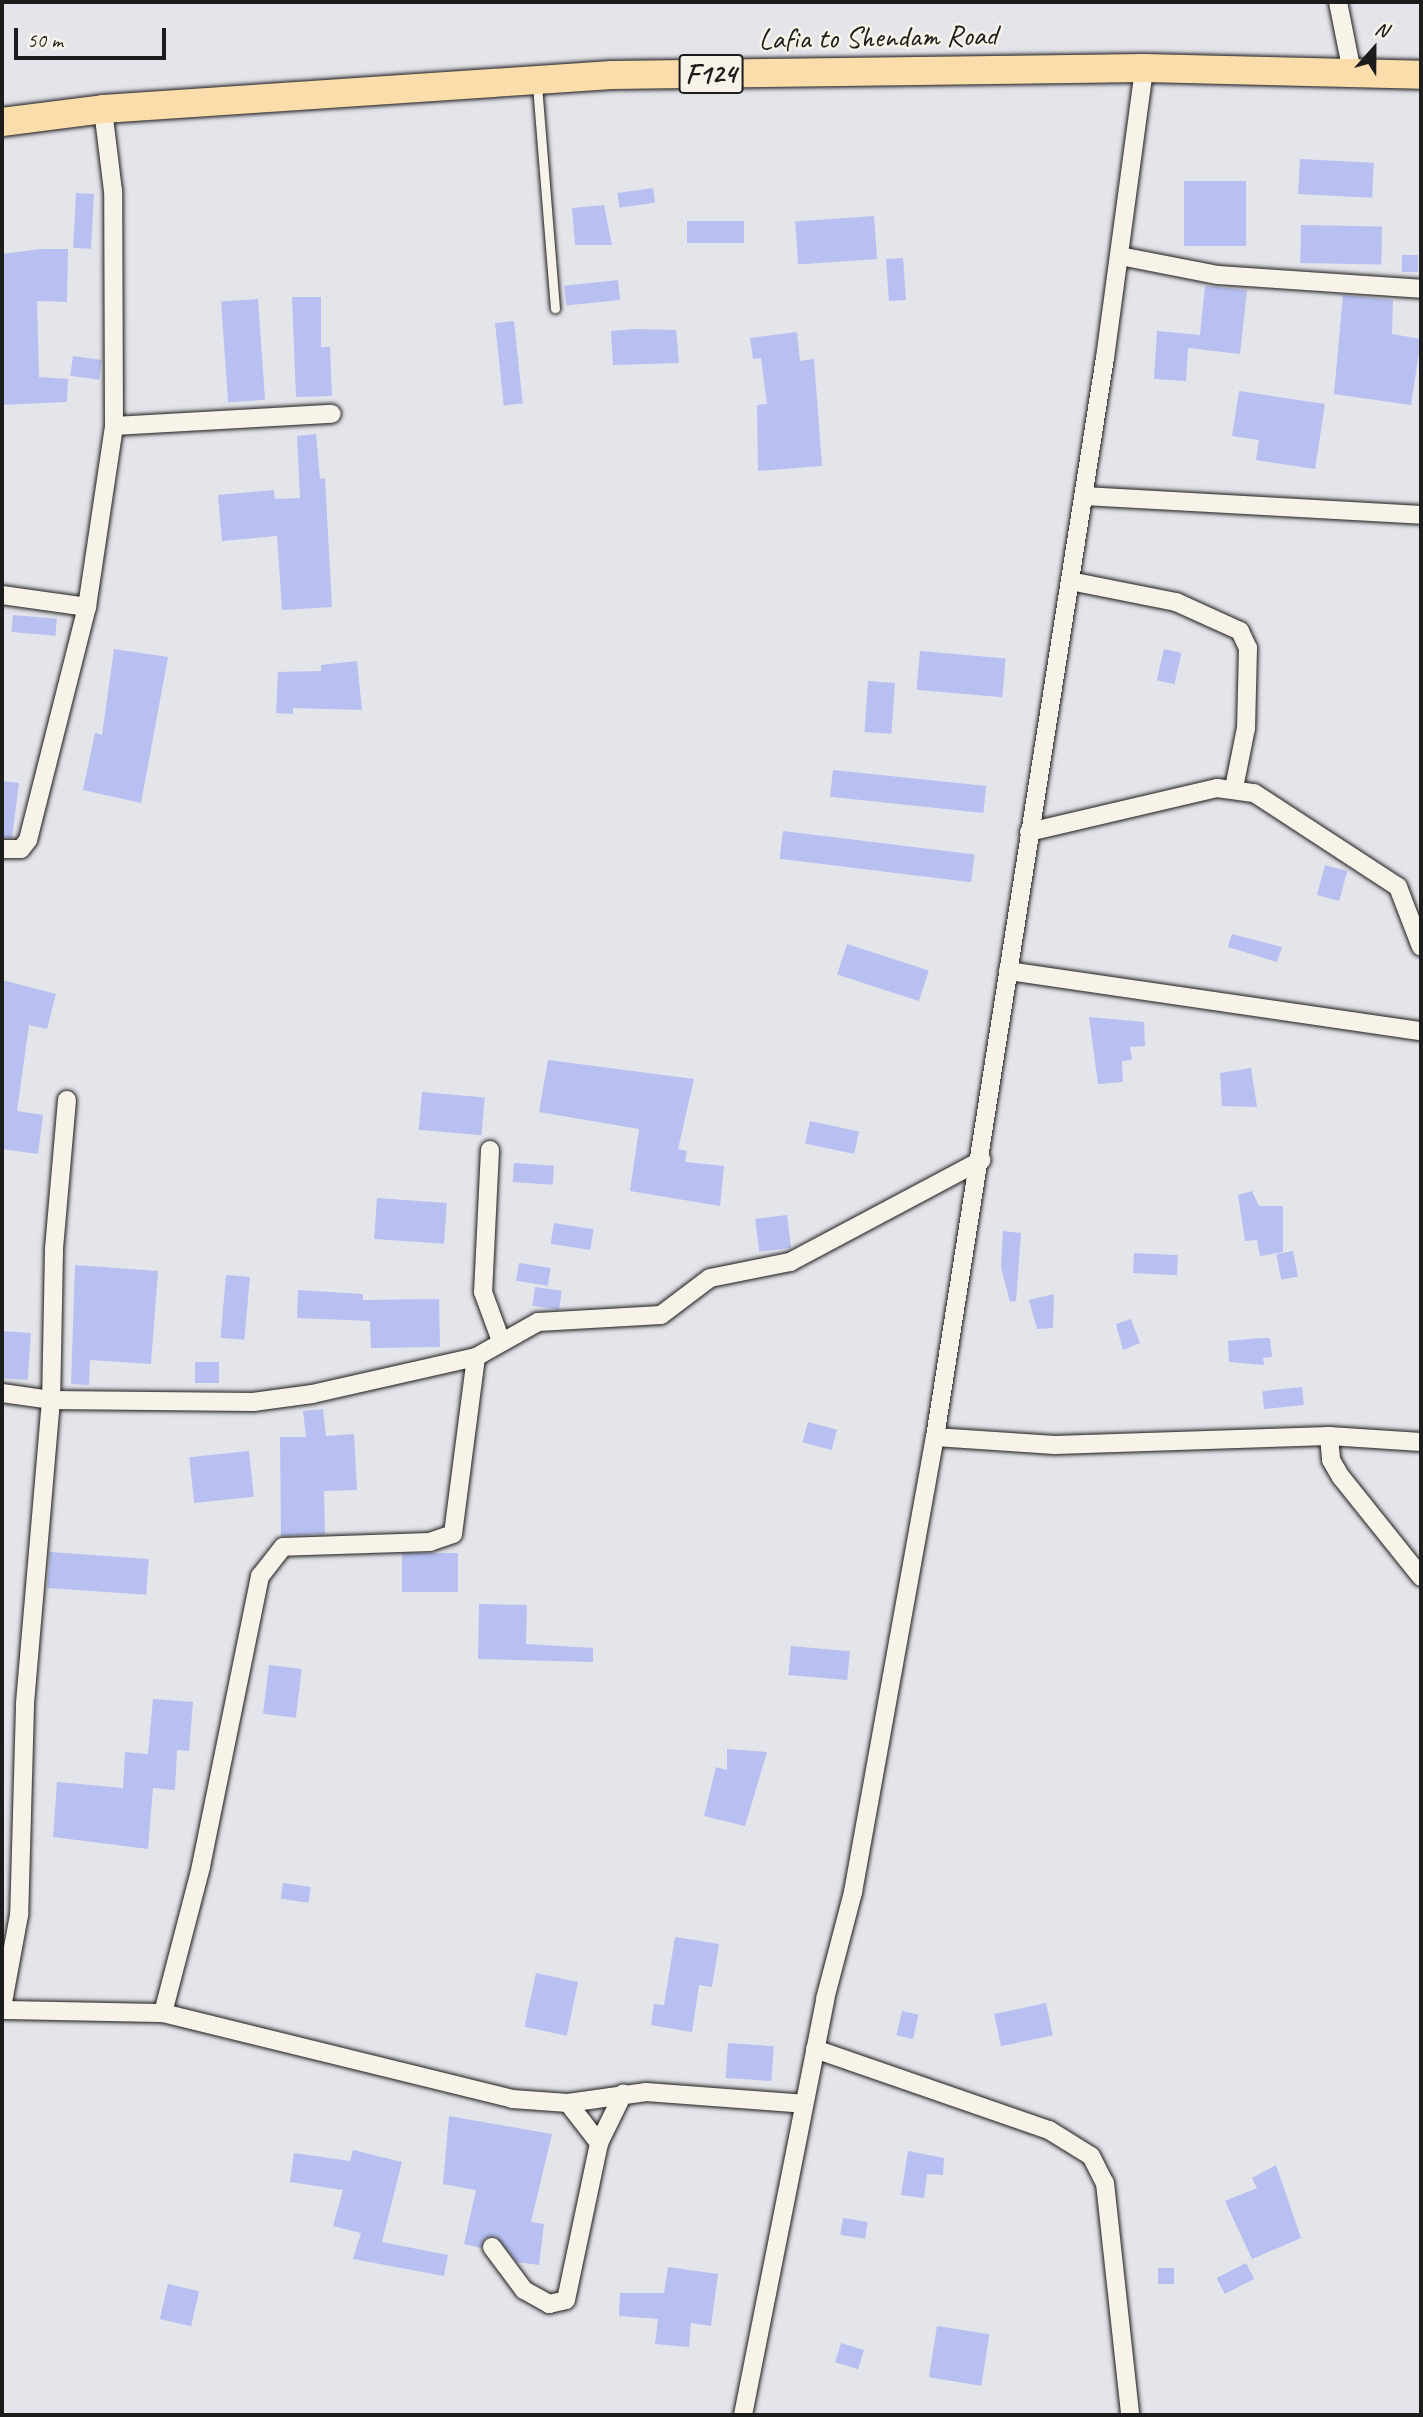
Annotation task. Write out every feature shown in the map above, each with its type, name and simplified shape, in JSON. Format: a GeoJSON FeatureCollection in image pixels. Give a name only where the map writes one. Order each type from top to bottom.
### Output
{"type":"FeatureCollection","features":[{"type":"Feature","properties":{"kind":"main road","name":"Lafia to Shendam Road"},"geometry":{"type":"LineString","coordinates":[[2,122],[103,110],[537,80],[843,69],[1144,68],[1421,75]]}},
{"type":"Feature","properties":{"kind":"street"},"geometry":{"type":"LineString","coordinates":[[1338,2],[1352,72]]}},
{"type":"Feature","properties":{"kind":"street"},"geometry":{"type":"LineString","coordinates":[[744,2415],[815,2049],[853,1892],[935,1437],[982,1160],[1029,832],[1084,496],[1120,256],[1144,68]]}},
{"type":"Feature","properties":{"kind":"street"},"geometry":{"type":"LineString","coordinates":[[2,849],[21,849],[28,840],[87,607],[114,426],[113,191],[103,110]]}},
{"type":"Feature","properties":{"kind":"street"},"geometry":{"type":"LineString","coordinates":[[1120,256],[1230,276],[1421,289]]}},
{"type":"Feature","properties":{"kind":"street"},"geometry":{"type":"LineString","coordinates":[[114,426],[332,414]]}},
{"type":"Feature","properties":{"kind":"street"},"geometry":{"type":"LineString","coordinates":[[1084,496],[1421,515]]}},
{"type":"Feature","properties":{"kind":"street"},"geometry":{"type":"LineString","coordinates":[[1070,581],[1176,602],[1240,631],[1248,648],[1246,728],[1234,788]]}},
{"type":"Feature","properties":{"kind":"street"},"geometry":{"type":"LineString","coordinates":[[2,596],[87,607]]}},
{"type":"Feature","properties":{"kind":"street"},"geometry":{"type":"LineString","coordinates":[[1029,832],[1234,788],[1254,793],[1379,870],[1406,901],[1421,947]]}},
{"type":"Feature","properties":{"kind":"street"},"geometry":{"type":"LineString","coordinates":[[1008,971],[1421,1031]]}},
{"type":"Feature","properties":{"kind":"street"},"geometry":{"type":"LineString","coordinates":[[67,1100],[54,1250],[51,1400],[26,1706],[19,1915],[2,2009],[163,2013],[474,2092],[568,2103],[623,2094],[804,2104]]}},
{"type":"Feature","properties":{"kind":"street"},"geometry":{"type":"LineString","coordinates":[[490,1150],[483,1292],[501,1342]]}},
{"type":"Feature","properties":{"kind":"street"},"geometry":{"type":"LineString","coordinates":[[2,1393],[51,1400],[253,1402],[476,1357],[501,1342],[559,1318],[661,1315],[710,1278],[790,1262],[982,1160]]}},
{"type":"Feature","properties":{"kind":"street"},"geometry":{"type":"LineString","coordinates":[[163,2013],[265,1566],[283,1547],[430,1542],[453,1534],[476,1357]]}},
{"type":"Feature","properties":{"kind":"street"},"geometry":{"type":"LineString","coordinates":[[935,1437],[1055,1445],[1329,1436],[1421,1442]]}},
{"type":"Feature","properties":{"kind":"street"},"geometry":{"type":"LineString","coordinates":[[1329,1436],[1331,1460],[1341,1477],[1421,1577]]}},
{"type":"Feature","properties":{"kind":"street"},"geometry":{"type":"LineString","coordinates":[[815,2049],[1049,2130],[1091,2156],[1105,2183],[1130,2415]]}},
{"type":"Feature","properties":{"kind":"street"},"geometry":{"type":"LineString","coordinates":[[492,2247],[524,2290],[549,2304],[566,2300],[599,2143],[623,2094]]}},
{"type":"Feature","properties":{"kind":"street"},"geometry":{"type":"LineString","coordinates":[[568,2103],[599,2143]]}},
{"type":"Feature","properties":{"kind":"lane"},"geometry":{"type":"LineString","coordinates":[[537,80],[555,308]]}},
{"type":"Feature","properties":{"kind":"building"},"geometry":{"type":"Polygon","coordinates":[[[1300,159],[1374,163],[1372,198],[1298,194],[1300,159]]]}},
{"type":"Feature","properties":{"kind":"building"},"geometry":{"type":"Polygon","coordinates":[[[1184,181],[1246,181],[1246,246],[1184,246],[1184,181]]]}},
{"type":"Feature","properties":{"kind":"building"},"geometry":{"type":"Polygon","coordinates":[[[653,188],[655,203],[619,208],[617,193],[653,188]]]}},
{"type":"Feature","properties":{"kind":"building"},"geometry":{"type":"Polygon","coordinates":[[[76,193],[94,194],[91,249],[73,248],[76,193]]]}},
{"type":"Feature","properties":{"kind":"building"},"geometry":{"type":"Polygon","coordinates":[[[604,205],[612,245],[575,245],[572,208],[604,205]]]}},
{"type":"Feature","properties":{"kind":"building"},"geometry":{"type":"Polygon","coordinates":[[[874,216],[877,259],[798,264],[795,222],[874,216]]]}},
{"type":"Feature","properties":{"kind":"building"},"geometry":{"type":"Polygon","coordinates":[[[687,221],[744,221],[744,243],[687,243],[687,221]]]}},
{"type":"Feature","properties":{"kind":"building"},"geometry":{"type":"Polygon","coordinates":[[[1301,225],[1382,226],[1381,264],[1300,263],[1301,225]]]}},
{"type":"Feature","properties":{"kind":"building"},"geometry":{"type":"Polygon","coordinates":[[[68,249],[67,302],[37,301],[39,377],[68,379],[67,402],[2,405],[2,254],[68,249]]]}},
{"type":"Feature","properties":{"kind":"building"},"geometry":{"type":"Polygon","coordinates":[[[1402,255],[1418,255],[1418,272],[1402,272],[1402,255]]]}},
{"type":"Feature","properties":{"kind":"building"},"geometry":{"type":"Polygon","coordinates":[[[903,258],[906,300],[889,301],[886,259],[903,258]]]}},
{"type":"Feature","properties":{"kind":"building"},"geometry":{"type":"Polygon","coordinates":[[[618,280],[620,300],[566,306],[564,286],[618,280]]]}},
{"type":"Feature","properties":{"kind":"building"},"geometry":{"type":"Polygon","coordinates":[[[1205,286],[1247,290],[1240,354],[1188,348],[1186,381],[1154,379],[1157,331],[1200,335],[1205,286]]]}},
{"type":"Feature","properties":{"kind":"building"},"geometry":{"type":"Polygon","coordinates":[[[1343,295],[1393,300],[1392,334],[1421,339],[1411,405],[1334,394],[1343,295]]]}},
{"type":"Feature","properties":{"kind":"building"},"geometry":{"type":"Polygon","coordinates":[[[292,297],[321,297],[321,347],[330,347],[332,396],[296,397],[292,297]]]}},
{"type":"Feature","properties":{"kind":"building"},"geometry":{"type":"Polygon","coordinates":[[[258,299],[265,400],[228,402],[221,302],[258,299]]]}},
{"type":"Feature","properties":{"kind":"building"},"geometry":{"type":"Polygon","coordinates":[[[514,321],[523,404],[504,406],[495,323],[514,321]]]}},
{"type":"Feature","properties":{"kind":"building"},"geometry":{"type":"Polygon","coordinates":[[[676,330],[679,363],[613,365],[611,331],[676,330]]]}},
{"type":"Feature","properties":{"kind":"building"},"geometry":{"type":"Polygon","coordinates":[[[797,332],[800,361],[814,359],[822,466],[758,471],[757,405],[767,404],[761,358],[753,359],[750,338],[797,332]]]}},
{"type":"Feature","properties":{"kind":"building"},"geometry":{"type":"Polygon","coordinates":[[[73,356],[102,360],[99,380],[70,376],[73,356]]]}},
{"type":"Feature","properties":{"kind":"building"},"geometry":{"type":"Polygon","coordinates":[[[1239,391],[1325,404],[1315,469],[1256,460],[1259,440],[1232,436],[1239,391]]]}},
{"type":"Feature","properties":{"kind":"building"},"geometry":{"type":"Polygon","coordinates":[[[316,434],[320,479],[325,478],[332,607],[282,610],[277,536],[222,541],[218,495],[274,490],[275,499],[300,498],[297,436],[316,434]]]}},
{"type":"Feature","properties":{"kind":"building"},"geometry":{"type":"Polygon","coordinates":[[[13,615],[57,619],[55,636],[12,632],[13,615]]]}},
{"type":"Feature","properties":{"kind":"building"},"geometry":{"type":"Polygon","coordinates":[[[114,649],[168,657],[141,803],[83,790],[95,733],[102,735],[114,649]]]}},
{"type":"Feature","properties":{"kind":"building"},"geometry":{"type":"Polygon","coordinates":[[[1164,649],[1182,653],[1174,684],[1157,680],[1164,649]]]}},
{"type":"Feature","properties":{"kind":"building"},"geometry":{"type":"Polygon","coordinates":[[[920,651],[1006,658],[1002,697],[917,690],[920,651]]]}},
{"type":"Feature","properties":{"kind":"building"},"geometry":{"type":"Polygon","coordinates":[[[357,661],[362,710],[293,708],[293,714],[276,713],[278,672],[321,671],[321,665],[357,661]]]}},
{"type":"Feature","properties":{"kind":"building"},"geometry":{"type":"Polygon","coordinates":[[[868,681],[895,683],[891,734],[864,732],[868,681]]]}},
{"type":"Feature","properties":{"kind":"building"},"geometry":{"type":"Polygon","coordinates":[[[833,770],[986,786],[983,813],[830,797],[833,770]]]}},
{"type":"Feature","properties":{"kind":"building"},"geometry":{"type":"Polygon","coordinates":[[[2,781],[19,783],[12,838],[2,837],[2,781]]]}},
{"type":"Feature","properties":{"kind":"building"},"geometry":{"type":"Polygon","coordinates":[[[783,831],[975,855],[971,882],[780,859],[783,831]]]}},
{"type":"Feature","properties":{"kind":"building"},"geometry":{"type":"Polygon","coordinates":[[[1325,865],[1347,871],[1339,901],[1317,895],[1325,865]]]}},
{"type":"Feature","properties":{"kind":"building"},"geometry":{"type":"Polygon","coordinates":[[[1232,934],[1282,947],[1277,962],[1228,947],[1232,934]]]}},
{"type":"Feature","properties":{"kind":"building"},"geometry":{"type":"Polygon","coordinates":[[[847,944],[929,971],[919,1001],[837,974],[847,944]]]}},
{"type":"Feature","properties":{"kind":"building"},"geometry":{"type":"Polygon","coordinates":[[[2,980],[56,994],[47,1029],[29,1025],[17,1111],[43,1115],[38,1154],[2,1149],[2,980]]]}},
{"type":"Feature","properties":{"kind":"building"},"geometry":{"type":"Polygon","coordinates":[[[1089,1017],[1144,1022],[1145,1046],[1130,1047],[1132,1060],[1122,1061],[1123,1082],[1098,1084],[1089,1017]]]}},
{"type":"Feature","properties":{"kind":"building"},"geometry":{"type":"Polygon","coordinates":[[[548,1060],[694,1079],[678,1149],[687,1151],[685,1162],[724,1166],[720,1206],[630,1191],[639,1129],[539,1112],[548,1060]]]}},
{"type":"Feature","properties":{"kind":"building"},"geometry":{"type":"Polygon","coordinates":[[[1251,1068],[1257,1107],[1222,1106],[1220,1073],[1251,1068]]]}},
{"type":"Feature","properties":{"kind":"building"},"geometry":{"type":"Polygon","coordinates":[[[422,1092],[485,1097],[481,1135],[419,1130],[422,1092]]]}},
{"type":"Feature","properties":{"kind":"building"},"geometry":{"type":"Polygon","coordinates":[[[810,1121],[859,1131],[854,1154],[805,1143],[810,1121]]]}},
{"type":"Feature","properties":{"kind":"building"},"geometry":{"type":"Polygon","coordinates":[[[514,1163],[554,1166],[553,1185],[513,1182],[514,1163]]]}},
{"type":"Feature","properties":{"kind":"building"},"geometry":{"type":"Polygon","coordinates":[[[1252,1191],[1259,1206],[1283,1206],[1283,1252],[1260,1256],[1257,1240],[1245,1241],[1238,1195],[1252,1191]]]}},
{"type":"Feature","properties":{"kind":"building"},"geometry":{"type":"Polygon","coordinates":[[[377,1198],[447,1203],[444,1244],[374,1239],[377,1198]]]}},
{"type":"Feature","properties":{"kind":"building"},"geometry":{"type":"Polygon","coordinates":[[[787,1215],[791,1248],[759,1252],[755,1219],[787,1215]]]}},
{"type":"Feature","properties":{"kind":"building"},"geometry":{"type":"Polygon","coordinates":[[[554,1223],[594,1229],[590,1250],[551,1244],[554,1223]]]}},
{"type":"Feature","properties":{"kind":"building"},"geometry":{"type":"Polygon","coordinates":[[[1003,1231],[1021,1233],[1016,1301],[1010,1302],[1001,1267],[1003,1231]]]}},
{"type":"Feature","properties":{"kind":"building"},"geometry":{"type":"Polygon","coordinates":[[[1293,1251],[1298,1277],[1281,1280],[1276,1254],[1293,1251]]]}},
{"type":"Feature","properties":{"kind":"building"},"geometry":{"type":"Polygon","coordinates":[[[1134,1253],[1178,1255],[1177,1275],[1133,1273],[1134,1253]]]}},
{"type":"Feature","properties":{"kind":"building"},"geometry":{"type":"Polygon","coordinates":[[[519,1263],[551,1268],[548,1286],[516,1281],[519,1263]]]}},
{"type":"Feature","properties":{"kind":"building"},"geometry":{"type":"Polygon","coordinates":[[[75,1265],[158,1271],[151,1364],[90,1360],[89,1385],[71,1384],[75,1265]]]}},
{"type":"Feature","properties":{"kind":"building"},"geometry":{"type":"Polygon","coordinates":[[[226,1275],[250,1277],[244,1340],[221,1338],[226,1275]]]}},
{"type":"Feature","properties":{"kind":"building"},"geometry":{"type":"Polygon","coordinates":[[[535,1287],[562,1291],[559,1310],[532,1306],[535,1287]]]}},
{"type":"Feature","properties":{"kind":"building"},"geometry":{"type":"Polygon","coordinates":[[[298,1290],[363,1294],[363,1300],[439,1299],[440,1347],[371,1348],[370,1321],[297,1318],[298,1290]]]}},
{"type":"Feature","properties":{"kind":"building"},"geometry":{"type":"Polygon","coordinates":[[[1054,1294],[1053,1328],[1037,1329],[1029,1300],[1054,1294]]]}},
{"type":"Feature","properties":{"kind":"building"},"geometry":{"type":"Polygon","coordinates":[[[1131,1319],[1140,1343],[1123,1350],[1116,1324],[1131,1319]]]}},
{"type":"Feature","properties":{"kind":"building"},"geometry":{"type":"Polygon","coordinates":[[[2,1331],[31,1333],[28,1380],[2,1378],[2,1331]]]}},
{"type":"Feature","properties":{"kind":"building"},"geometry":{"type":"Polygon","coordinates":[[[1270,1338],[1272,1357],[1263,1358],[1264,1365],[1229,1362],[1228,1341],[1270,1338]]]}},
{"type":"Feature","properties":{"kind":"building"},"geometry":{"type":"Polygon","coordinates":[[[195,1362],[219,1362],[219,1383],[195,1383],[195,1362]]]}},
{"type":"Feature","properties":{"kind":"building"},"geometry":{"type":"Polygon","coordinates":[[[1302,1387],[1304,1405],[1264,1409],[1262,1391],[1302,1387]]]}},
{"type":"Feature","properties":{"kind":"building"},"geometry":{"type":"Polygon","coordinates":[[[323,1409],[326,1436],[354,1434],[357,1490],[324,1491],[325,1534],[281,1536],[280,1437],[306,1437],[303,1411],[323,1409]]]}},
{"type":"Feature","properties":{"kind":"building"},"geometry":{"type":"Polygon","coordinates":[[[808,1422],[837,1430],[832,1450],[803,1442],[808,1422]]]}},
{"type":"Feature","properties":{"kind":"building"},"geometry":{"type":"Polygon","coordinates":[[[249,1451],[254,1497],[194,1503],[189,1457],[249,1451]]]}},
{"type":"Feature","properties":{"kind":"building"},"geometry":{"type":"Polygon","coordinates":[[[50,1552],[149,1559],[146,1595],[47,1588],[50,1552]]]}},
{"type":"Feature","properties":{"kind":"building"},"geometry":{"type":"Polygon","coordinates":[[[402,1553],[458,1553],[458,1592],[402,1592],[402,1553]]]}},
{"type":"Feature","properties":{"kind":"building"},"geometry":{"type":"Polygon","coordinates":[[[479,1604],[527,1605],[526,1644],[593,1648],[593,1662],[478,1659],[479,1604]]]}},
{"type":"Feature","properties":{"kind":"building"},"geometry":{"type":"Polygon","coordinates":[[[791,1646],[850,1651],[847,1680],[788,1675],[791,1646]]]}},
{"type":"Feature","properties":{"kind":"building"},"geometry":{"type":"Polygon","coordinates":[[[269,1665],[302,1669],[296,1718],[263,1714],[269,1665]]]}},
{"type":"Feature","properties":{"kind":"building"},"geometry":{"type":"Polygon","coordinates":[[[153,1699],[193,1702],[189,1751],[177,1750],[175,1790],[153,1788],[148,1849],[53,1837],[57,1782],[123,1788],[125,1752],[148,1754],[153,1699]]]}},
{"type":"Feature","properties":{"kind":"building"},"geometry":{"type":"Polygon","coordinates":[[[727,1749],[767,1752],[745,1826],[704,1816],[716,1767],[727,1770],[727,1749]]]}},
{"type":"Feature","properties":{"kind":"building"},"geometry":{"type":"Polygon","coordinates":[[[283,1883],[311,1887],[309,1903],[281,1899],[283,1883]]]}},
{"type":"Feature","properties":{"kind":"building"},"geometry":{"type":"Polygon","coordinates":[[[675,1937],[719,1944],[712,1987],[699,1985],[692,2032],[651,2025],[654,2004],[664,2005],[675,1937]]]}},
{"type":"Feature","properties":{"kind":"building"},"geometry":{"type":"Polygon","coordinates":[[[536,1973],[578,1982],[567,2036],[525,2027],[536,1973]]]}},
{"type":"Feature","properties":{"kind":"building"},"geometry":{"type":"Polygon","coordinates":[[[1046,2003],[1053,2035],[1001,2046],[994,2014],[1046,2003]]]}},
{"type":"Feature","properties":{"kind":"building"},"geometry":{"type":"Polygon","coordinates":[[[902,2011],[919,2015],[913,2039],[896,2035],[902,2011]]]}},
{"type":"Feature","properties":{"kind":"building"},"geometry":{"type":"Polygon","coordinates":[[[728,2043],[774,2046],[771,2081],[726,2078],[728,2043]]]}},
{"type":"Feature","properties":{"kind":"building"},"geometry":{"type":"Polygon","coordinates":[[[449,2116],[552,2134],[531,2222],[544,2224],[539,2265],[517,2262],[496,2236],[485,2238],[481,2248],[464,2244],[476,2190],[443,2184],[449,2116]]]}},
{"type":"Feature","properties":{"kind":"building"},"geometry":{"type":"Polygon","coordinates":[[[353,2150],[402,2162],[382,2242],[448,2255],[444,2276],[353,2259],[361,2233],[333,2226],[343,2190],[290,2182],[294,2153],[350,2161],[353,2150]]]}},
{"type":"Feature","properties":{"kind":"building"},"geometry":{"type":"Polygon","coordinates":[[[908,2151],[944,2158],[943,2175],[927,2174],[924,2198],[901,2195],[908,2151]]]}},
{"type":"Feature","properties":{"kind":"building"},"geometry":{"type":"Polygon","coordinates":[[[1276,2165],[1301,2238],[1252,2259],[1225,2201],[1257,2188],[1252,2178],[1276,2165]]]}},
{"type":"Feature","properties":{"kind":"building"},"geometry":{"type":"Polygon","coordinates":[[[843,2218],[868,2222],[865,2239],[840,2235],[843,2218]]]}},
{"type":"Feature","properties":{"kind":"building"},"geometry":{"type":"Polygon","coordinates":[[[1246,2263],[1254,2279],[1225,2294],[1217,2278],[1246,2263]]]}},
{"type":"Feature","properties":{"kind":"building"},"geometry":{"type":"Polygon","coordinates":[[[668,2267],[718,2274],[711,2326],[691,2323],[689,2347],[655,2344],[658,2319],[619,2316],[620,2293],[664,2293],[668,2267]]]}},
{"type":"Feature","properties":{"kind":"building"},"geometry":{"type":"Polygon","coordinates":[[[1158,2268],[1174,2268],[1174,2284],[1158,2284],[1158,2268]]]}},
{"type":"Feature","properties":{"kind":"building"},"geometry":{"type":"Polygon","coordinates":[[[168,2284],[199,2291],[191,2326],[160,2319],[168,2284]]]}},
{"type":"Feature","properties":{"kind":"building"},"geometry":{"type":"Polygon","coordinates":[[[937,2326],[989,2334],[981,2386],[929,2377],[937,2326]]]}},
{"type":"Feature","properties":{"kind":"building"},"geometry":{"type":"Polygon","coordinates":[[[841,2343],[864,2350],[858,2369],[835,2362],[841,2343]]]}}]}
